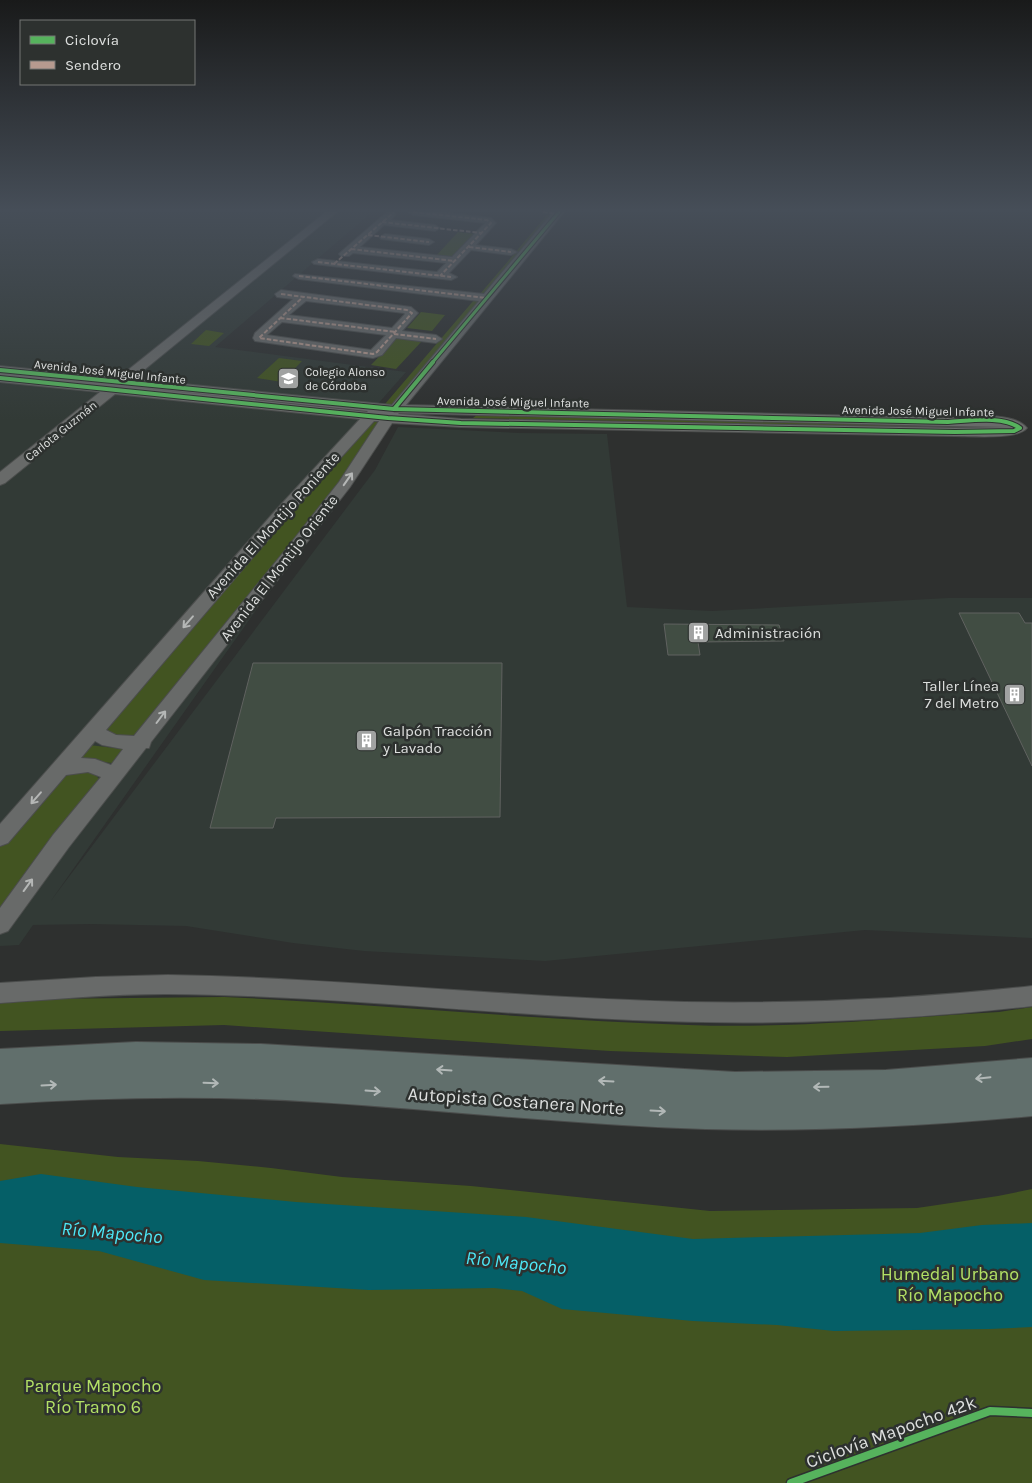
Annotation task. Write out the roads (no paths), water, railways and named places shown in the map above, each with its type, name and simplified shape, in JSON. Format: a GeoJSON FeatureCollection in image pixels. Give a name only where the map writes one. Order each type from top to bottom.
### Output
{"type":"FeatureCollection","features":[{"type":"Feature","properties":{"kind":"highway","name":"Autopista Costanera Norte"},"geometry":{"type":"LineString","coordinates":[[0,1064],[136,1057],[261,1059],[735,1088],[886,1086],[1032,1073]]}},
{"type":"Feature","properties":{"kind":"highway","name":"Autopista Costanera Norte"},"geometry":{"type":"LineString","coordinates":[[0,1088],[169,1081],[314,1086],[660,1111],[814,1114],[1032,1100]]}},
{"type":"Feature","properties":{"kind":"street","name":"Carlota Guzmán"},"geometry":{"type":"LineString","coordinates":[[0,480],[246,281]]}},
{"type":"Feature","properties":{"kind":"street"},"geometry":{"type":"LineString","coordinates":[[344,281],[486,298]]}},
{"type":"Feature","properties":{"kind":"street"},"geometry":{"type":"LineString","coordinates":[[412,367],[486,281]]}},
{"type":"Feature","properties":{"kind":"street","name":"Avenida El Montijo Oriente"},"geometry":{"type":"LineString","coordinates":[[0,925],[37,873],[142,743],[345,484],[383,413],[486,298],[498,281]]}},
{"type":"Feature","properties":{"kind":"street"},"geometry":{"type":"LineString","coordinates":[[281,294],[410,310],[412,313],[377,352],[367,354],[259,338],[303,297]]}},
{"type":"Feature","properties":{"kind":"street"},"geometry":{"type":"LineString","coordinates":[[280,318],[439,337]]}},
{"type":"Feature","properties":{"kind":"street","name":"Avenida José Miguel Infante"},"geometry":{"type":"LineString","coordinates":[[0,370],[117,386]]}},
{"type":"Feature","properties":{"kind":"street","name":"Avenida José Miguel Infante"},"geometry":{"type":"LineString","coordinates":[[0,378],[117,386],[383,413],[945,432],[1032,430]]}},
{"type":"Feature","properties":{"kind":"street","name":"Avenida El Montijo Poniente"},"geometry":{"type":"LineString","coordinates":[[0,838],[281,514],[383,413],[388,395]]}},
{"type":"Feature","properties":{"kind":"street"},"geometry":{"type":"LineString","coordinates":[[96,729],[100,735],[110,740],[142,743]]}},
{"type":"Feature","properties":{"kind":"street"},"geometry":{"type":"LineString","coordinates":[[60,770],[76,765],[91,765],[101,768],[113,777]]}},
{"type":"Feature","properties":{"kind":"street"},"geometry":{"type":"LineString","coordinates":[[0,993],[104,986],[225,985],[634,1010],[742,1012],[813,1011],[969,1004],[1032,996]]}},
{"type":"Feature","properties":{"kind":"water","name":"Río Mapocho"},"geometry":{"type":"Polygon","coordinates":[[[41,1174],[137,1187],[296,1202],[526,1217],[693,1239],[920,1233],[982,1225],[1032,1223],[1032,1327],[834,1331],[777,1325],[693,1321],[562,1309],[522,1291],[494,1288],[369,1290],[204,1280],[99,1251],[0,1243],[0,1181],[41,1174]]]}},
{"type":"Feature","properties":{"kind":"place","name":"Colegio Alonso de Córdoba"},"geometry":{"type":"Point","coordinates":[289,379]}},
{"type":"Feature","properties":{"kind":"place","name":"Administración"},"geometry":{"type":"Point","coordinates":[699,633]}},
{"type":"Feature","properties":{"kind":"place","name":"Taller Línea 7 del Metro"},"geometry":{"type":"Point","coordinates":[1015,695]}},
{"type":"Feature","properties":{"kind":"place","name":"Galpón Tracción y Lavado"},"geometry":{"type":"Point","coordinates":[367,740]}},
{"type":"Feature","properties":{"kind":"park label","name":"Humedal Urbano Río Mapocho"},"geometry":{"type":"Point","coordinates":[950,1284]}},
{"type":"Feature","properties":{"kind":"park label","name":"Parque Mapocho Río Tramo 6"},"geometry":{"type":"Point","coordinates":[93,1396]}}]}
